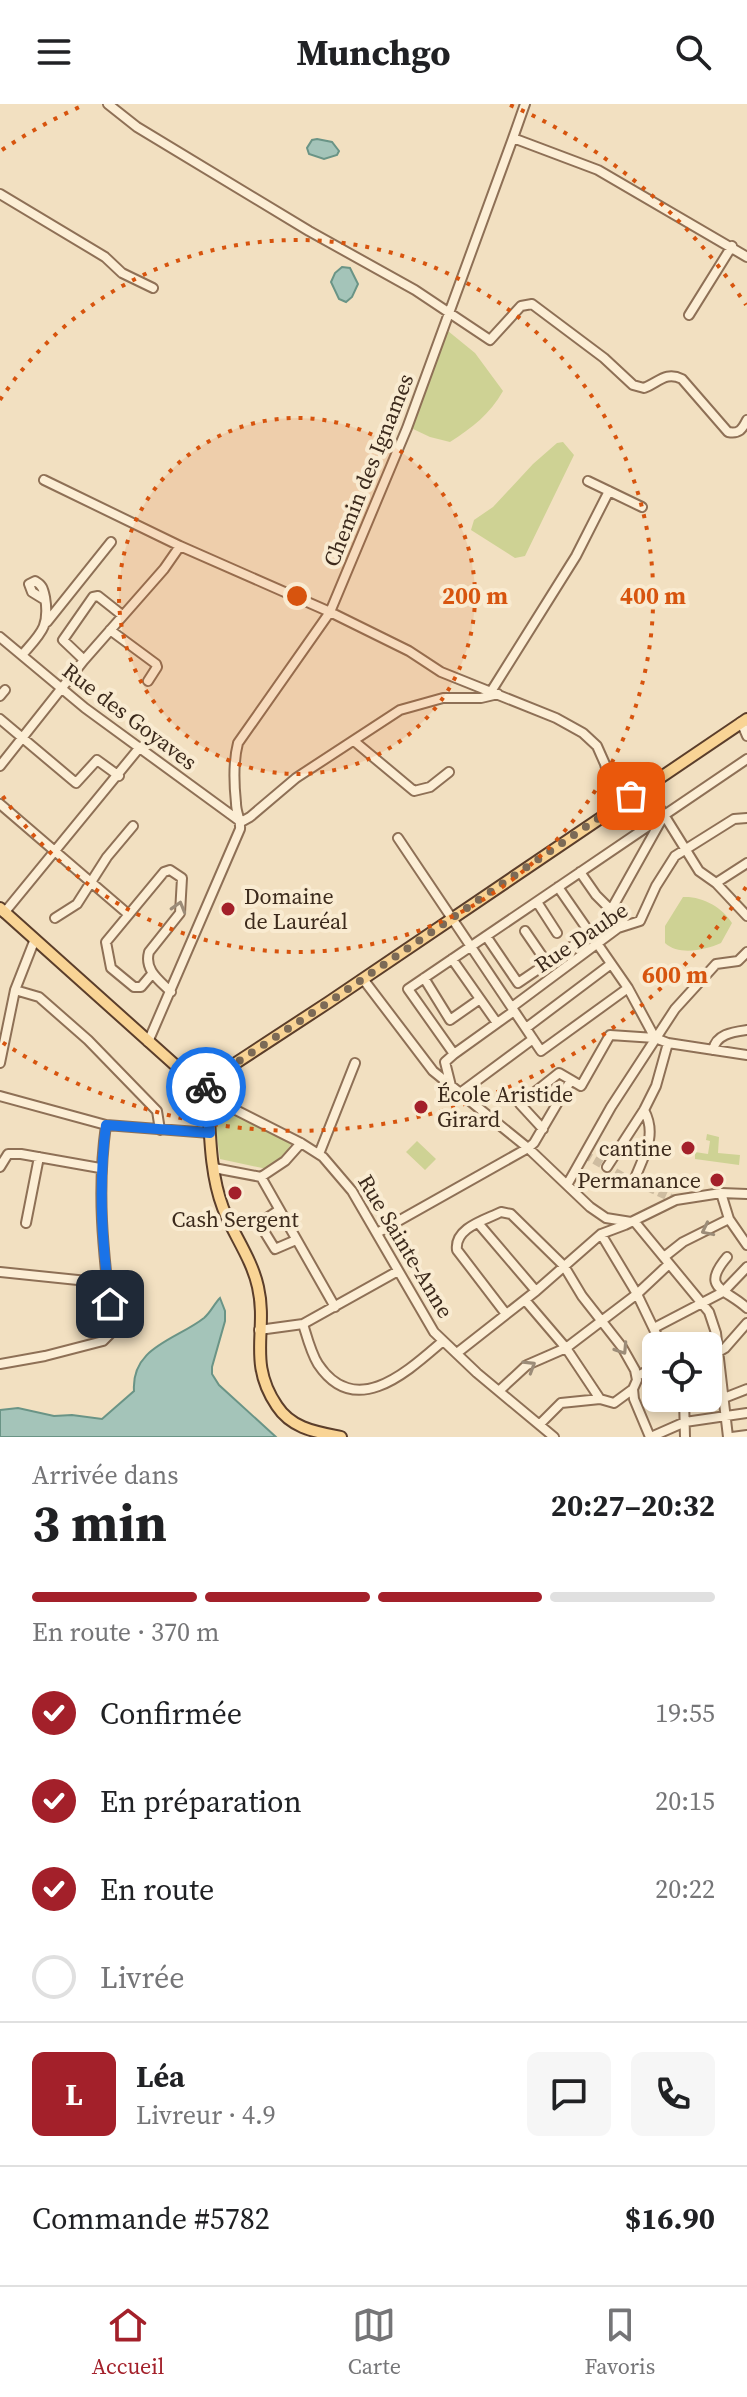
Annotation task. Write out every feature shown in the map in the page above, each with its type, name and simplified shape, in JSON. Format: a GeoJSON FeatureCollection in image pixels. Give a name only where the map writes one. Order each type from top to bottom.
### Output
{"type":"FeatureCollection","features":[{"type":"Feature","properties":{"kind":"main road"},"geometry":{"type":"LineString","coordinates":[[341,1437],[296,1425],[278,1409],[264,1382],[259,1362],[260,1303],[256,1278],[221,1204],[207,1094],[219,1074],[744,720]]}},
{"type":"Feature","properties":{"kind":"main road","name":"Rue Sainte-Anne"},"geometry":{"type":"LineString","coordinates":[[2,910],[207,1094]]}},
{"type":"Feature","properties":{"kind":"street"},"geometry":{"type":"LineString","coordinates":[[108,104],[137,127],[448,311],[490,340],[521,306],[532,304],[604,358],[633,385],[644,388],[667,375],[674,376],[682,379],[728,432],[743,430],[747,420]]}},
{"type":"Feature","properties":{"kind":"street","name":"Chemin des Ignames"},"geometry":{"type":"LineString","coordinates":[[241,822],[236,808],[235,754],[238,743],[330,612],[407,428],[525,104]]}},
{"type":"Feature","properties":{"kind":"street"},"geometry":{"type":"LineString","coordinates":[[513,138],[598,170],[747,257]]}},
{"type":"Feature","properties":{"kind":"street"},"geometry":{"type":"LineString","coordinates":[[0,194],[105,257],[122,273],[153,288]]}},
{"type":"Feature","properties":{"kind":"street"},"geometry":{"type":"LineString","coordinates":[[689,315],[732,246]]}},
{"type":"Feature","properties":{"kind":"street"},"geometry":{"type":"LineString","coordinates":[[44,480],[180,546],[330,612],[409,651],[441,672],[556,718],[583,733],[597,746],[616,807]]}},
{"type":"Feature","properties":{"kind":"street"},"geometry":{"type":"LineString","coordinates":[[588,481],[642,507]]}},
{"type":"Feature","properties":{"kind":"street"},"geometry":{"type":"LineString","coordinates":[[148,1042],[241,822],[296,778],[400,710],[443,698],[481,698],[495,692],[576,556],[609,491]]}},
{"type":"Feature","properties":{"kind":"street"},"geometry":{"type":"LineString","coordinates":[[0,649],[18,652],[41,634],[47,622],[111,542]]}},
{"type":"Feature","properties":{"kind":"street"},"geometry":{"type":"LineString","coordinates":[[0,766],[180,546]]}},
{"type":"Feature","properties":{"kind":"street"},"geometry":{"type":"LineString","coordinates":[[84,660],[63,640],[83,608],[98,596],[122,615]]}},
{"type":"Feature","properties":{"kind":"street"},"geometry":{"type":"LineString","coordinates":[[45,600],[47,622]]}},
{"type":"Feature","properties":{"kind":"street"},"geometry":{"type":"LineString","coordinates":[[110,630],[156,664],[148,681]]}},
{"type":"Feature","properties":{"kind":"street","name":"Rue des Goyaves"},"geometry":{"type":"LineString","coordinates":[[0,637],[63,690],[241,822]]}},
{"type":"Feature","properties":{"kind":"street"},"geometry":{"type":"LineString","coordinates":[[0,719],[76,783],[97,760],[119,776]]}},
{"type":"Feature","properties":{"kind":"street"},"geometry":{"type":"LineString","coordinates":[[744,720],[747,736]]}},
{"type":"Feature","properties":{"kind":"street"},"geometry":{"type":"LineString","coordinates":[[354,741],[414,791],[430,787],[449,772]]}},
{"type":"Feature","properties":{"kind":"street"},"geometry":{"type":"LineString","coordinates":[[2,910],[119,776],[140,747]]}},
{"type":"Feature","properties":{"kind":"street"},"geometry":{"type":"LineString","coordinates":[[454,1054],[408,989],[747,759]]}},
{"type":"Feature","properties":{"kind":"street"},"geometry":{"type":"LineString","coordinates":[[646,786],[699,871],[716,883],[747,916]]}},
{"type":"Feature","properties":{"kind":"street"},"geometry":{"type":"LineString","coordinates":[[0,804],[128,914]]}},
{"type":"Feature","properties":{"kind":"street"},"geometry":{"type":"LineString","coordinates":[[611,910],[663,816]]}},
{"type":"Feature","properties":{"kind":"street"},"geometry":{"type":"LineString","coordinates":[[686,850],[734,819],[747,818]]}},
{"type":"Feature","properties":{"kind":"street"},"geometry":{"type":"LineString","coordinates":[[55,918],[77,904],[116,844],[133,826]]}},
{"type":"Feature","properties":{"kind":"street"},"geometry":{"type":"LineString","coordinates":[[398,838],[444,902],[452,919],[541,1051],[628,988]]}},
{"type":"Feature","properties":{"kind":"street","name":"Rue Daube"},"geometry":{"type":"LineString","coordinates":[[435,1072],[454,1054],[625,924],[640,921],[669,863],[686,850]]}},
{"type":"Feature","properties":{"kind":"street"},"geometry":{"type":"LineString","coordinates":[[716,883],[747,863]]}},
{"type":"Feature","properties":{"kind":"street"},"geometry":{"type":"LineString","coordinates":[[152,974],[141,987],[136,988],[110,965],[106,942],[164,872],[170,870],[182,878],[180,913],[148,955],[152,974],[171,992]]}},
{"type":"Feature","properties":{"kind":"street"},"geometry":{"type":"LineString","coordinates":[[580,872],[596,895],[625,924]]}},
{"type":"Feature","properties":{"kind":"street"},"geometry":{"type":"LineString","coordinates":[[558,887],[628,988],[655,1038]]}},
{"type":"Feature","properties":{"kind":"street"},"geometry":{"type":"LineString","coordinates":[[537,902],[557,933]]}},
{"type":"Feature","properties":{"kind":"street"},"geometry":{"type":"LineString","coordinates":[[525,931],[547,963]]}},
{"type":"Feature","properties":{"kind":"street"},"geometry":{"type":"LineString","coordinates":[[502,993],[590,934]]}},
{"type":"Feature","properties":{"kind":"street"},"geometry":{"type":"LineString","coordinates":[[486,936],[518,983]]}},
{"type":"Feature","properties":{"kind":"street"},"geometry":{"type":"LineString","coordinates":[[0,1063],[15,990],[35,939]]}},
{"type":"Feature","properties":{"kind":"street"},"geometry":{"type":"LineString","coordinates":[[25,963],[46,950]]}},
{"type":"Feature","properties":{"kind":"street"},"geometry":{"type":"LineString","coordinates":[[567,1185],[675,1009],[716,964],[738,961],[747,952]]}},
{"type":"Feature","properties":{"kind":"street"},"geometry":{"type":"LineString","coordinates":[[452,959],[497,1023]]}},
{"type":"Feature","properties":{"kind":"street"},"geometry":{"type":"LineString","coordinates":[[526,1028],[611,964]]}},
{"type":"Feature","properties":{"kind":"street"},"geometry":{"type":"LineString","coordinates":[[424,978],[450,1020],[480,999]]}},
{"type":"Feature","properties":{"kind":"street"},"geometry":{"type":"LineString","coordinates":[[363,979],[435,1072],[528,1148],[590,1207],[606,1218],[632,1222],[701,1301],[712,1320],[715,1332]]}},
{"type":"Feature","properties":{"kind":"street"},"geometry":{"type":"LineString","coordinates":[[15,990],[39,997],[88,1040],[157,1111],[160,1130]]}},
{"type":"Feature","properties":{"kind":"street"},"geometry":{"type":"LineString","coordinates":[[713,1050],[714,1044],[722,1036],[747,1030]]}},
{"type":"Feature","properties":{"kind":"street"},"geometry":{"type":"LineString","coordinates":[[543,1129],[520,1104],[559,1073],[581,1086],[610,1035],[655,1038],[668,1043],[747,1055]]}},
{"type":"Feature","properties":{"kind":"street"},"geometry":{"type":"LineString","coordinates":[[460,1093],[533,1039]]}},
{"type":"Feature","properties":{"kind":"street"},"geometry":{"type":"LineString","coordinates":[[607,1167],[656,1086],[668,1043]]}},
{"type":"Feature","properties":{"kind":"street"},"geometry":{"type":"LineString","coordinates":[[445,1062],[451,1086]]}},
{"type":"Feature","properties":{"kind":"street"},"geometry":{"type":"LineString","coordinates":[[319,1154],[355,1063]]}},
{"type":"Feature","properties":{"kind":"street"},"geometry":{"type":"LineString","coordinates":[[377,1233],[528,1148],[543,1129],[571,1080]]}},
{"type":"Feature","properties":{"kind":"street","name":"Rue Sainte-Anne"},"geometry":{"type":"LineString","coordinates":[[207,1094],[319,1154],[341,1177],[377,1233],[428,1324],[443,1341],[554,1437]]}},
{"type":"Feature","properties":{"kind":"street"},"geometry":{"type":"LineString","coordinates":[[0,1096],[106,1125],[210,1133]]}},
{"type":"Feature","properties":{"kind":"street"},"geometry":{"type":"LineString","coordinates":[[634,1181],[651,1130],[644,1110]]}},
{"type":"Feature","properties":{"kind":"street"},"geometry":{"type":"LineString","coordinates":[[0,1364],[103,1341],[110,1334],[112,1326],[100,1212],[100,1168],[106,1125]]}},
{"type":"Feature","properties":{"kind":"street"},"geometry":{"type":"LineString","coordinates":[[214,1168],[261,1177],[285,1161],[301,1143]]}},
{"type":"Feature","properties":{"kind":"street"},"geometry":{"type":"LineString","coordinates":[[0,1167],[8,1154],[100,1168]]}},
{"type":"Feature","properties":{"kind":"street"},"geometry":{"type":"LineString","coordinates":[[26,1223],[39,1157]]}},
{"type":"Feature","properties":{"kind":"street"},"geometry":{"type":"LineString","coordinates":[[261,1177],[335,1307]]}},
{"type":"Feature","properties":{"kind":"street"},"geometry":{"type":"LineString","coordinates":[[721,1193],[729,1219],[747,1245]]}},
{"type":"Feature","properties":{"kind":"street"},"geometry":{"type":"LineString","coordinates":[[457,1353],[603,1233],[676,1200],[721,1193],[747,1194]]}},
{"type":"Feature","properties":{"kind":"street"},"geometry":{"type":"LineString","coordinates":[[279,1210],[259,1223],[275,1249],[296,1240]]}},
{"type":"Feature","properties":{"kind":"street"},"geometry":{"type":"LineString","coordinates":[[506,1314],[457,1250],[456,1241],[460,1233],[501,1212],[511,1214],[564,1266],[582,1296],[622,1347],[637,1376],[631,1395],[650,1437],[685,1422],[747,1413]]}},
{"type":"Feature","properties":{"kind":"street"},"geometry":{"type":"LineString","coordinates":[[606,1218],[603,1233],[656,1332]]}},
{"type":"Feature","properties":{"kind":"street"},"geometry":{"type":"LineString","coordinates":[[499,1391],[527,1365],[566,1348],[637,1294],[683,1242],[729,1219]]}},
{"type":"Feature","properties":{"kind":"street"},"geometry":{"type":"LineString","coordinates":[[478,1223],[536,1291]]}},
{"type":"Feature","properties":{"kind":"street"},"geometry":{"type":"LineString","coordinates":[[727,1257],[714,1274],[714,1280],[723,1292],[747,1308]]}},
{"type":"Feature","properties":{"kind":"street"},"geometry":{"type":"LineString","coordinates":[[654,1328],[723,1292],[747,1267]]}},
{"type":"Feature","properties":{"kind":"street"},"geometry":{"type":"LineString","coordinates":[[259,1330],[303,1324],[398,1271]]}},
{"type":"Feature","properties":{"kind":"street"},"geometry":{"type":"LineString","coordinates":[[0,1272],[107,1283]]}},
{"type":"Feature","properties":{"kind":"street"},"geometry":{"type":"LineString","coordinates":[[525,1300],[566,1348],[600,1399]]}},
{"type":"Feature","properties":{"kind":"street"},"geometry":{"type":"LineString","coordinates":[[722,1349],[747,1323]]}},
{"type":"Feature","properties":{"kind":"street"},"geometry":{"type":"LineString","coordinates":[[303,1324],[316,1360],[328,1377],[343,1386],[361,1390],[380,1387],[404,1374],[443,1341]]}},
{"type":"Feature","properties":{"kind":"street"},"geometry":{"type":"LineString","coordinates":[[637,1376],[642,1374]]}},
{"type":"Feature","properties":{"kind":"street"},"geometry":{"type":"LineString","coordinates":[[722,1380],[730,1437],[747,1435]]}},
{"type":"Feature","properties":{"kind":"street"},"geometry":{"type":"LineString","coordinates":[[724,1398],[747,1389]]}},
{"type":"Feature","properties":{"kind":"street"},"geometry":{"type":"LineString","coordinates":[[540,1424],[561,1403],[600,1399],[614,1403],[631,1395]]}},
{"type":"Feature","properties":{"kind":"street"},"geometry":{"type":"LineString","coordinates":[[685,1412],[685,1437]]}},
{"type":"Feature","properties":{"kind":"green space"},"geometry":{"type":"Polygon","coordinates":[[[448,331],[475,353],[503,391],[480,420],[450,442],[411,428],[448,331]]]}},
{"type":"Feature","properties":{"kind":"green space"},"geometry":{"type":"Polygon","coordinates":[[[563,442],[574,455],[525,556],[515,558],[471,530],[474,520],[493,507],[533,464],[557,443],[563,442]]]}},
{"type":"Feature","properties":{"kind":"green space"},"geometry":{"type":"Polygon","coordinates":[[[683,897],[704,901],[728,917],[732,923],[721,943],[685,951],[665,943],[665,926],[683,897]]]}},
{"type":"Feature","properties":{"kind":"green space"},"geometry":{"type":"Polygon","coordinates":[[[217,1106],[292,1143],[281,1159],[267,1169],[220,1159],[214,1115],[217,1106]]]}},
{"type":"Feature","properties":{"kind":"green space"},"geometry":{"type":"Polygon","coordinates":[[[707,1134],[719,1137],[718,1153],[740,1155],[739,1165],[695,1159],[695,1152],[708,1154],[710,1141],[706,1140],[707,1134]]]}},
{"type":"Feature","properties":{"kind":"green space"},"geometry":{"type":"Polygon","coordinates":[[[417,1141],[436,1159],[425,1170],[406,1152],[417,1141]]]}},
{"type":"Feature","properties":{"kind":"water"},"geometry":{"type":"Polygon","coordinates":[[[312,140],[332,142],[339,151],[337,155],[324,159],[309,154],[307,148],[312,140]]]}},
{"type":"Feature","properties":{"kind":"water"},"geometry":{"type":"Polygon","coordinates":[[[342,267],[350,268],[358,284],[346,302],[339,299],[331,282],[342,267]]]}},
{"type":"Feature","properties":{"kind":"water"},"geometry":{"type":"Polygon","coordinates":[[[220,1298],[225,1321],[212,1374],[219,1385],[276,1437],[0,1437],[0,1410],[18,1408],[54,1416],[102,1419],[134,1391],[135,1376],[147,1354],[204,1318],[220,1298]]]}},
{"type":"Feature","properties":{"kind":"tunnel"},"geometry":{"type":"LineString","coordinates":[[584,1154],[622,1176],[676,1200]]}},
{"type":"Feature","properties":{"kind":"way so far"},"geometry":{"type":"LineString","coordinates":[[206,1087],[219,1074],[631,796]]}},
{"type":"Feature","properties":{"kind":"place","name":"Domaine de Lauréal"},"geometry":{"type":"Point","coordinates":[228,909]}},
{"type":"Feature","properties":{"kind":"place","name":"École Aristide Girard"},"geometry":{"type":"Point","coordinates":[421,1107]}},
{"type":"Feature","properties":{"kind":"place","name":"cantine"},"geometry":{"type":"Point","coordinates":[688,1148]}},
{"type":"Feature","properties":{"kind":"place","name":"Permanance"},"geometry":{"type":"Point","coordinates":[717,1180]}},
{"type":"Feature","properties":{"kind":"place","name":"Cash Sergent"},"geometry":{"type":"Point","coordinates":[235,1193]}},
{"type":"Feature","properties":{"kind":"route"},"geometry":{"type":"LineString","coordinates":[[110,1304],[100,1212],[100,1168],[106,1125],[210,1133],[203,1093],[206,1087]]}}]}
